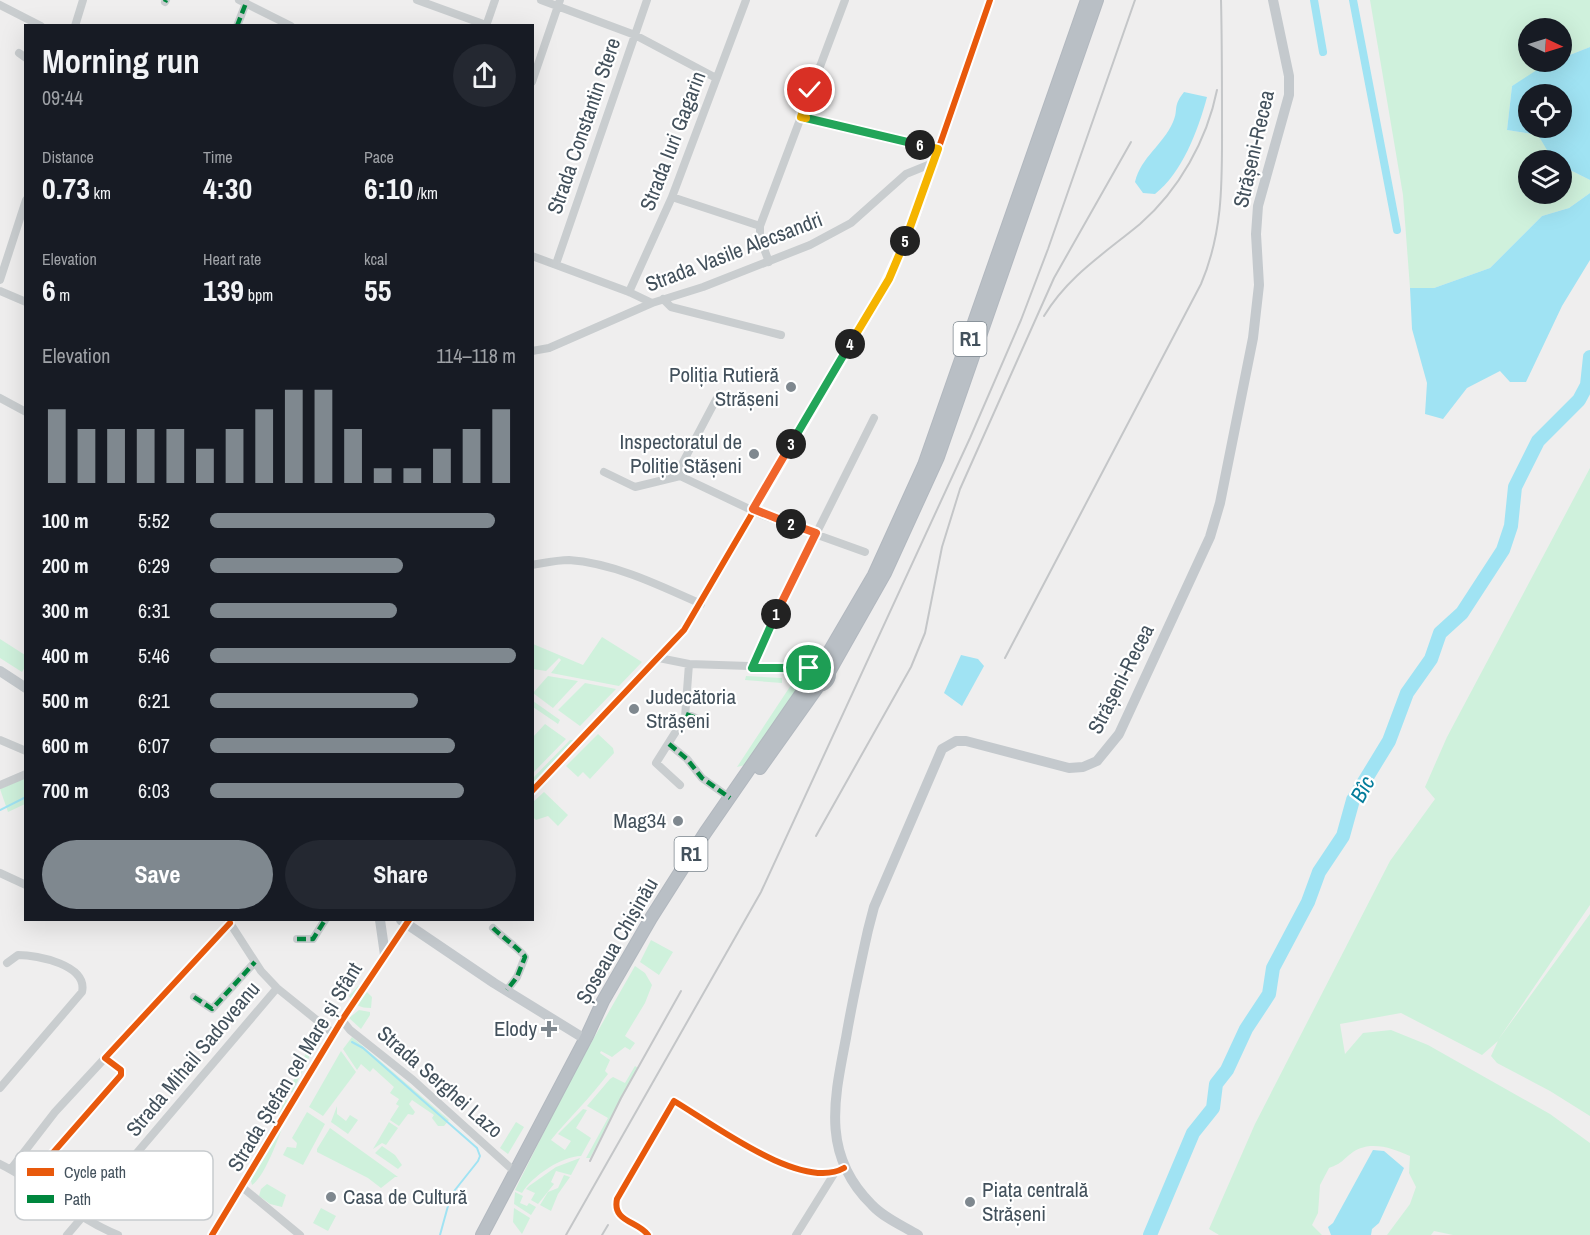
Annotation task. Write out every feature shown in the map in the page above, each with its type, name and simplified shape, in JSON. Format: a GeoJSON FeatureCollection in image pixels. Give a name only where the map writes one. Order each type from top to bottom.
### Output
{"type":"FeatureCollection","features":[{"type":"Feature","properties":{"kind":"highway","name":"R1"},"geometry":{"type":"LineString","coordinates":[[826,668],[874,574],[924,465],[1087,0]]}},
{"type":"Feature","properties":{"kind":"highway","name":"R1"},"geometry":{"type":"LineString","coordinates":[[826,668],[843,648],[885,573],[938,457],[1097,0]]}},
{"type":"Feature","properties":{"kind":"highway"},"geometry":{"type":"LineString","coordinates":[[586,1038],[705,844],[814,683],[828,680],[826,668],[815,664],[809,668],[807,675],[814,683]]}},
{"type":"Feature","properties":{"kind":"highway","name":"Șoseaua Chișinău"},"geometry":{"type":"LineString","coordinates":[[482,1235],[586,1038],[603,1001],[651,918],[730,798],[814,683]]}},
{"type":"Feature","properties":{"kind":"main road","name":"Strășeni-Recea"},"geometry":{"type":"LineString","coordinates":[[918,1235],[872,1206],[844,1168],[835,1135],[835,1099],[874,907],[942,749],[956,741],[997,748],[1069,768],[1083,767],[1097,761],[1119,734],[1210,537],[1220,503],[1253,338],[1259,285],[1256,234],[1258,206],[1289,95],[1285,52],[1273,0]]}},
{"type":"Feature","properties":{"kind":"main road"},"geometry":{"type":"LineString","coordinates":[[0,671],[24,687]]}},
{"type":"Feature","properties":{"kind":"main road"},"geometry":{"type":"LineString","coordinates":[[380,921],[385,955]]}},
{"type":"Feature","properties":{"kind":"main road"},"geometry":{"type":"LineString","coordinates":[[405,921],[507,990],[586,1038]]}},
{"type":"Feature","properties":{"kind":"street"},"geometry":{"type":"LineString","coordinates":[[76,24],[83,0]]}},
{"type":"Feature","properties":{"kind":"street"},"geometry":{"type":"LineString","coordinates":[[417,0],[483,24]]}},
{"type":"Feature","properties":{"kind":"street"},"geometry":{"type":"LineString","coordinates":[[486,24],[495,0]]}},
{"type":"Feature","properties":{"kind":"street"},"geometry":{"type":"LineString","coordinates":[[541,0],[560,3],[635,35],[716,78]]}},
{"type":"Feature","properties":{"kind":"street","name":"Strada Constantin Stere"},"geometry":{"type":"LineString","coordinates":[[556,264],[647,0]]}},
{"type":"Feature","properties":{"kind":"street","name":"Strada Iuri Gagarin"},"geometry":{"type":"LineString","coordinates":[[629,292],[672,197],[746,0]]}},
{"type":"Feature","properties":{"kind":"street"},"geometry":{"type":"LineString","coordinates":[[770,262],[760,238],[760,226],[845,0]]}},
{"type":"Feature","properties":{"kind":"street"},"geometry":{"type":"LineString","coordinates":[[534,789],[684,630],[889,279],[933,163],[990,0]]}},
{"type":"Feature","properties":{"kind":"street"},"geometry":{"type":"LineString","coordinates":[[238,24],[243,2],[287,24]]}},
{"type":"Feature","properties":{"kind":"street"},"geometry":{"type":"LineString","coordinates":[[534,76],[560,3]]}},
{"type":"Feature","properties":{"kind":"street"},"geometry":{"type":"LineString","coordinates":[[0,5],[37,24]]}},
{"type":"Feature","properties":{"kind":"street"},"geometry":{"type":"LineString","coordinates":[[801,117],[938,149]]}},
{"type":"Feature","properties":{"kind":"street","name":"Strada Vasile Alecsandri"},"geometry":{"type":"LineString","coordinates":[[534,351],[549,348],[652,303],[770,262],[810,245],[851,223],[906,174],[933,163]]}},
{"type":"Feature","properties":{"kind":"street"},"geometry":{"type":"LineString","coordinates":[[672,197],[760,226]]}},
{"type":"Feature","properties":{"kind":"street"},"geometry":{"type":"LineString","coordinates":[[0,280],[24,206]]}},
{"type":"Feature","properties":{"kind":"street"},"geometry":{"type":"LineString","coordinates":[[534,257],[629,292],[652,303]]}},
{"type":"Feature","properties":{"kind":"street"},"geometry":{"type":"LineString","coordinates":[[0,291],[24,301]]}},
{"type":"Feature","properties":{"kind":"street"},"geometry":{"type":"LineString","coordinates":[[663,299],[671,307],[781,335]]}},
{"type":"Feature","properties":{"kind":"street"},"geometry":{"type":"LineString","coordinates":[[680,476],[682,464],[719,394]]}},
{"type":"Feature","properties":{"kind":"street"},"geometry":{"type":"LineString","coordinates":[[0,398],[24,411]]}},
{"type":"Feature","properties":{"kind":"street"},"geometry":{"type":"LineString","coordinates":[[752,668],[760,646],[874,418]]}},
{"type":"Feature","properties":{"kind":"street"},"geometry":{"type":"LineString","coordinates":[[604,472],[635,487],[680,476],[762,515],[865,552]]}},
{"type":"Feature","properties":{"kind":"street"},"geometry":{"type":"LineString","coordinates":[[534,564],[567,560],[585,562],[667,589],[701,604]]}},
{"type":"Feature","properties":{"kind":"street"},"geometry":{"type":"LineString","coordinates":[[659,658],[689,664],[752,668],[809,668]]}},
{"type":"Feature","properties":{"kind":"street"},"geometry":{"type":"LineString","coordinates":[[680,785],[656,763],[684,722],[689,664]]}},
{"type":"Feature","properties":{"kind":"street"},"geometry":{"type":"LineString","coordinates":[[686,714],[701,720]]}},
{"type":"Feature","properties":{"kind":"street"},"geometry":{"type":"LineString","coordinates":[[0,740],[24,750]]}},
{"type":"Feature","properties":{"kind":"street"},"geometry":{"type":"LineString","coordinates":[[669,744],[687,759],[702,778],[730,798]]}},
{"type":"Feature","properties":{"kind":"street"},"geometry":{"type":"LineString","coordinates":[[0,785],[24,775]]}},
{"type":"Feature","properties":{"kind":"street"},"geometry":{"type":"LineString","coordinates":[[0,873],[24,884]]}},
{"type":"Feature","properties":{"kind":"street"},"geometry":{"type":"LineString","coordinates":[[26,1151],[55,1112],[229,921],[255,962],[277,988],[334,1034]]}},
{"type":"Feature","properties":{"kind":"street"},"geometry":{"type":"LineString","coordinates":[[297,939],[313,939],[324,921]]}},
{"type":"Feature","properties":{"kind":"street","name":"Strada Ștefan cel Mare și Sfânt"},"geometry":{"type":"LineString","coordinates":[[212,1235],[342,1020],[405,921]]}},
{"type":"Feature","properties":{"kind":"street"},"geometry":{"type":"LineString","coordinates":[[493,928],[510,945],[524,953],[525,957],[517,977],[507,990]]}},
{"type":"Feature","properties":{"kind":"street"},"geometry":{"type":"LineString","coordinates":[[0,1088],[78,998],[84,986],[82,979],[72,970],[43,959],[18,955],[7,963]]}},
{"type":"Feature","properties":{"kind":"street"},"geometry":{"type":"LineString","coordinates":[[194,997],[212,1009],[255,962]]}},
{"type":"Feature","properties":{"kind":"street","name":"Strada Mihail Sadoveanu"},"geometry":{"type":"LineString","coordinates":[[139,1151],[277,988]]}},
{"type":"Feature","properties":{"kind":"street","name":"Strada Serghei Lazo"},"geometry":{"type":"LineString","coordinates":[[342,1020],[350,1030],[413,1080],[514,1171]]}},
{"type":"Feature","properties":{"kind":"street"},"geometry":{"type":"LineString","coordinates":[[54,1151],[121,1075],[121,1070],[105,1058]]}},
{"type":"Feature","properties":{"kind":"street"},"geometry":{"type":"LineString","coordinates":[[648,1235],[619,1215],[615,1206],[674,1101],[792,1168],[818,1174],[834,1174]]}},
{"type":"Feature","properties":{"kind":"street"},"geometry":{"type":"LineString","coordinates":[[0,1164],[15,1171]]}},
{"type":"Feature","properties":{"kind":"street"},"geometry":{"type":"LineString","coordinates":[[12,1169],[15,1165]]}},
{"type":"Feature","properties":{"kind":"street"},"geometry":{"type":"LineString","coordinates":[[796,1235],[834,1174],[844,1168]]}},
{"type":"Feature","properties":{"kind":"street"},"geometry":{"type":"LineString","coordinates":[[242,1187],[300,1235]]}},
{"type":"Feature","properties":{"kind":"street","name":"Strada Mihail Sadoveanu"},"geometry":{"type":"LineString","coordinates":[[67,1235],[80,1220]]}},
{"type":"Feature","properties":{"kind":"street"},"geometry":{"type":"LineString","coordinates":[[91,1220],[118,1235]]}},
{"type":"Feature","properties":{"kind":"green space"},"geometry":{"type":"Polygon","coordinates":[[[1370,0],[1590,0],[1590,47],[1572,54],[1572,18],[1518,18],[1518,72],[1536,72],[1512,86],[1507,130],[1518,132],[1518,138],[1540,138],[1548,150],[1518,150],[1518,204],[1572,204],[1572,171],[1590,180],[1590,193],[1569,208],[1542,216],[1490,268],[1434,288],[1410,288],[1403,195],[1370,0]]]}},
{"type":"Feature","properties":{"kind":"green space"},"geometry":{"type":"Polygon","coordinates":[[[1590,468],[1590,905],[1498,1040],[1590,914],[1590,1116],[1550,1091],[1497,1063],[1491,1056],[1498,1041],[1482,1055],[1401,1013],[1340,1024],[1345,1054],[1363,1033],[1391,1030],[1428,1045],[1550,1114],[1590,1143],[1590,1235],[1453,1235],[1434,1231],[1431,1235],[1387,1235],[1410,1204],[1416,1187],[1409,1173],[1410,1156],[1382,1146],[1367,1146],[1353,1152],[1340,1163],[1329,1168],[1320,1185],[1318,1213],[1312,1225],[1322,1235],[1219,1235],[1209,1229],[1255,1124],[1390,861],[1435,799],[1425,787],[1447,737],[1590,468]]]}},
{"type":"Feature","properties":{"kind":"green space"},"geometry":{"type":"Polygon","coordinates":[[[602,637],[642,662],[619,686],[551,673],[561,660],[559,658],[546,671],[534,669],[534,644],[583,665],[602,637]]]}},
{"type":"Feature","properties":{"kind":"green space"},"geometry":{"type":"Polygon","coordinates":[[[0,639],[24,654],[24,669],[22,672],[0,658],[0,639]]]}},
{"type":"Feature","properties":{"kind":"green space"},"geometry":{"type":"Polygon","coordinates":[[[548,676],[578,681],[553,708],[534,692],[548,676]]]}},
{"type":"Feature","properties":{"kind":"green space"},"geometry":{"type":"Polygon","coordinates":[[[746,676],[782,678],[782,683],[745,680],[746,676]]]}},
{"type":"Feature","properties":{"kind":"green space"},"geometry":{"type":"Polygon","coordinates":[[[797,676],[801,684],[745,765],[737,767],[797,676]]]}},
{"type":"Feature","properties":{"kind":"green space"},"geometry":{"type":"Polygon","coordinates":[[[585,683],[616,689],[580,726],[558,710],[585,683]]]}},
{"type":"Feature","properties":{"kind":"green space"},"geometry":{"type":"Polygon","coordinates":[[[534,702],[560,720],[558,724],[534,708],[534,702]]]}},
{"type":"Feature","properties":{"kind":"green space"},"geometry":{"type":"Polygon","coordinates":[[[545,724],[566,739],[534,772],[534,736],[545,724]]]}},
{"type":"Feature","properties":{"kind":"green space"},"geometry":{"type":"Polygon","coordinates":[[[598,734],[613,748],[614,753],[590,779],[583,772],[578,777],[566,766],[598,734]]]}},
{"type":"Feature","properties":{"kind":"green space"},"geometry":{"type":"Polygon","coordinates":[[[570,740],[574,740],[534,782],[534,777],[570,740]]]}},
{"type":"Feature","properties":{"kind":"green space"},"geometry":{"type":"Polygon","coordinates":[[[24,777],[24,804],[8,812],[0,789],[24,777]]]}},
{"type":"Feature","properties":{"kind":"green space"},"geometry":{"type":"Polygon","coordinates":[[[544,792],[568,815],[558,826],[548,816],[536,820],[534,801],[544,792]]]}},
{"type":"Feature","properties":{"kind":"green space"},"geometry":{"type":"Polygon","coordinates":[[[651,940],[673,952],[659,975],[640,962],[651,940]]]}},
{"type":"Feature","properties":{"kind":"green space"},"geometry":{"type":"Polygon","coordinates":[[[635,966],[645,973],[652,985],[645,1003],[625,1036],[635,1043],[630,1050],[625,1047],[612,1057],[601,1051],[600,1053],[610,1060],[605,1071],[608,1074],[551,1140],[565,1150],[571,1141],[558,1134],[583,1109],[587,1110],[576,1128],[591,1138],[581,1156],[565,1159],[548,1168],[522,1193],[515,1190],[571,1078],[635,966]]]}},
{"type":"Feature","properties":{"kind":"green space"},"geometry":{"type":"Polygon","coordinates":[[[358,986],[361,986],[372,997],[371,1008],[358,1005],[349,996],[358,986]]]}},
{"type":"Feature","properties":{"kind":"green space"},"geometry":{"type":"Polygon","coordinates":[[[359,1010],[370,1012],[361,1029],[349,1018],[359,1010]]]}},
{"type":"Feature","properties":{"kind":"green space"},"geometry":{"type":"Polygon","coordinates":[[[321,1026],[326,1033],[323,1033],[317,1041],[292,1093],[289,1090],[321,1026]]]}},
{"type":"Feature","properties":{"kind":"green space"},"geometry":{"type":"Polygon","coordinates":[[[352,1037],[449,1120],[444,1126],[438,1126],[432,1118],[434,1115],[412,1100],[409,1104],[415,1112],[413,1115],[408,1114],[399,1126],[390,1120],[399,1106],[396,1104],[399,1099],[390,1093],[394,1087],[373,1068],[370,1072],[361,1064],[357,1070],[343,1049],[352,1037]]]}},
{"type":"Feature","properties":{"kind":"green space"},"geometry":{"type":"Polygon","coordinates":[[[341,1051],[356,1072],[323,1116],[309,1107],[341,1051]]]}},
{"type":"Feature","properties":{"kind":"green space"},"geometry":{"type":"Polygon","coordinates":[[[635,1066],[638,1068],[590,1158],[586,1158],[608,1118],[587,1106],[613,1077],[625,1083],[635,1066]]]}},
{"type":"Feature","properties":{"kind":"green space"},"geometry":{"type":"Polygon","coordinates":[[[285,1100],[290,1101],[280,1133],[263,1171],[252,1185],[251,1181],[285,1100]]]}},
{"type":"Feature","properties":{"kind":"green space"},"geometry":{"type":"Polygon","coordinates":[[[337,1106],[337,1114],[346,1121],[350,1115],[358,1120],[348,1134],[331,1122],[337,1106]]]}},
{"type":"Feature","properties":{"kind":"green space"},"geometry":{"type":"Polygon","coordinates":[[[307,1112],[325,1124],[303,1165],[283,1155],[287,1147],[296,1148],[297,1143],[292,1138],[307,1112]]]}},
{"type":"Feature","properties":{"kind":"green space"},"geometry":{"type":"Polygon","coordinates":[[[389,1122],[398,1128],[386,1145],[382,1143],[373,1149],[389,1122]]]}},
{"type":"Feature","properties":{"kind":"green space"},"geometry":{"type":"Polygon","coordinates":[[[516,1122],[524,1127],[508,1154],[500,1148],[516,1122]]]}},
{"type":"Feature","properties":{"kind":"green space"},"geometry":{"type":"Polygon","coordinates":[[[330,1128],[398,1177],[381,1188],[368,1178],[317,1152],[330,1128]]]}},
{"type":"Feature","properties":{"kind":"green space"},"geometry":{"type":"Polygon","coordinates":[[[382,1146],[395,1155],[402,1165],[398,1169],[375,1153],[382,1146]]]}},
{"type":"Feature","properties":{"kind":"green space"},"geometry":{"type":"Polygon","coordinates":[[[580,1158],[571,1175],[556,1171],[551,1182],[554,1184],[538,1204],[531,1200],[535,1193],[526,1189],[529,1186],[556,1167],[580,1158]]]}},
{"type":"Feature","properties":{"kind":"green space"},"geometry":{"type":"Polygon","coordinates":[[[564,1175],[570,1177],[558,1194],[551,1211],[540,1205],[548,1192],[558,1188],[564,1175]]]}},
{"type":"Feature","properties":{"kind":"green space"},"geometry":{"type":"Polygon","coordinates":[[[267,1184],[286,1195],[282,1207],[270,1204],[259,1196],[261,1189],[267,1184]]]}},
{"type":"Feature","properties":{"kind":"green space"},"geometry":{"type":"Polygon","coordinates":[[[515,1192],[523,1196],[520,1203],[527,1206],[529,1203],[536,1207],[531,1215],[514,1204],[515,1192]]]}},
{"type":"Feature","properties":{"kind":"green space"},"geometry":{"type":"Polygon","coordinates":[[[321,1208],[336,1216],[328,1231],[313,1223],[321,1208]]]}},
{"type":"Feature","properties":{"kind":"green space"},"geometry":{"type":"Polygon","coordinates":[[[514,1208],[530,1218],[522,1234],[513,1222],[514,1208]]]}},
{"type":"Feature","properties":{"kind":"water"},"geometry":{"type":"Polygon","coordinates":[[[1590,47],[1590,180],[1572,171],[1572,150],[1547,150],[1540,138],[1572,138],[1572,84],[1518,84],[1518,132],[1507,130],[1512,86],[1534,72],[1572,72],[1572,54],[1590,47]]]}},
{"type":"Feature","properties":{"kind":"water"},"geometry":{"type":"Polygon","coordinates":[[[1184,92],[1207,97],[1194,137],[1181,163],[1165,185],[1155,194],[1143,193],[1135,182],[1138,173],[1169,130],[1175,118],[1178,101],[1184,92]]]}},
{"type":"Feature","properties":{"kind":"water"},"geometry":{"type":"Polygon","coordinates":[[[1590,193],[1590,260],[1562,306],[1526,382],[1510,382],[1500,371],[1467,388],[1443,419],[1425,414],[1427,383],[1412,329],[1410,288],[1434,288],[1490,268],[1542,216],[1569,208],[1590,193]]]}},
{"type":"Feature","properties":{"kind":"water"},"geometry":{"type":"Polygon","coordinates":[[[961,655],[978,659],[984,666],[962,706],[944,693],[961,655]]]}},
{"type":"Feature","properties":{"kind":"water"},"geometry":{"type":"Polygon","coordinates":[[[1373,1150],[1384,1151],[1404,1168],[1379,1223],[1372,1229],[1371,1235],[1331,1235],[1328,1227],[1333,1223],[1373,1150]]]}},
{"type":"Feature","properties":{"kind":"waterway"},"geometry":{"type":"LineString","coordinates":[[1314,0],[1323,52]]}},
{"type":"Feature","properties":{"kind":"waterway"},"geometry":{"type":"LineString","coordinates":[[1353,0],[1397,230]]}},
{"type":"Feature","properties":{"kind":"waterway","name":"Bîc"},"geometry":{"type":"LineString","coordinates":[[1150,1235],[1193,1133],[1213,1108],[1216,1084],[1227,1070],[1246,1029],[1269,994],[1273,968],[1308,902],[1319,872],[1343,836],[1353,800],[1389,741],[1407,693],[1431,659],[1440,633],[1462,613],[1503,550],[1511,526],[1515,487],[1538,441],[1579,400],[1587,385],[1590,357]]}},
{"type":"Feature","properties":{"kind":"waterway"},"geometry":{"type":"LineString","coordinates":[[0,810],[24,798]]}},
{"type":"Feature","properties":{"kind":"waterway"},"geometry":{"type":"LineString","coordinates":[[352,1042],[363,1048],[477,1148],[480,1156],[478,1161],[451,1195],[440,1235]]}},
{"type":"Feature","properties":{"kind":"railway"},"geometry":{"type":"LineString","coordinates":[[566,1235],[761,892],[970,438],[1021,320],[1135,0]]}},
{"type":"Feature","properties":{"kind":"railway"},"geometry":{"type":"LineString","coordinates":[[1005,658],[1201,284],[1209,264],[1218,224],[1221,183],[1221,0]]}},
{"type":"Feature","properties":{"kind":"railway"},"geometry":{"type":"LineString","coordinates":[[1044,316],[1076,277],[1140,224],[1167,196],[1199,145],[1217,90]]}},
{"type":"Feature","properties":{"kind":"railway"},"geometry":{"type":"LineString","coordinates":[[816,836],[911,667],[925,633],[942,547],[960,489],[1054,278],[1131,142]]}},
{"type":"Feature","properties":{"kind":"railway"},"geometry":{"type":"LineString","coordinates":[[590,1161],[621,1098],[681,991]]}},
{"type":"Feature","properties":{"kind":"railway"},"geometry":{"type":"LineString","coordinates":[[602,1235],[608,1225]]}},
{"type":"Feature","properties":{"kind":"marked path"},"geometry":{"type":"LineString","coordinates":[[238,24],[246,3]]}},
{"type":"Feature","properties":{"kind":"marked path"},"geometry":{"type":"LineString","coordinates":[[686,714],[701,720]]}},
{"type":"Feature","properties":{"kind":"marked path"},"geometry":{"type":"LineString","coordinates":[[669,744],[687,759],[702,778],[730,798]]}},
{"type":"Feature","properties":{"kind":"marked path"},"geometry":{"type":"LineString","coordinates":[[297,939],[313,939],[324,921]]}},
{"type":"Feature","properties":{"kind":"marked path"},"geometry":{"type":"LineString","coordinates":[[493,928],[525,957],[517,977],[507,990]]}},
{"type":"Feature","properties":{"kind":"marked path"},"geometry":{"type":"LineString","coordinates":[[194,997],[212,1009],[255,962]]}},
{"type":"Feature","properties":{"kind":"cycle path"},"geometry":{"type":"LineString","coordinates":[[534,789],[684,630],[877,300],[912,225],[990,0]]}},
{"type":"Feature","properties":{"kind":"cycle path"},"geometry":{"type":"LineString","coordinates":[[212,1235],[342,1020],[408,921]]}},
{"type":"Feature","properties":{"kind":"cycle path"},"geometry":{"type":"LineString","coordinates":[[54,1151],[121,1075],[121,1070],[105,1058],[230,923]]}},
{"type":"Feature","properties":{"kind":"cycle path"},"geometry":{"type":"LineString","coordinates":[[648,1235],[644,1230],[622,1217],[616,1207],[617,1199],[674,1101],[734,1139],[782,1163],[805,1171],[826,1173],[844,1168]]}},
{"type":"Feature","properties":{"kind":"place","name":"Poliția Rutieră Strășeni"},"geometry":{"type":"Point","coordinates":[791,387]}},
{"type":"Feature","properties":{"kind":"place","name":"Inspectoratul de Poliție Stășeni"},"geometry":{"type":"Point","coordinates":[754,454]}},
{"type":"Feature","properties":{"kind":"place","name":"Judecătoria Strășeni"},"geometry":{"type":"Point","coordinates":[634,709]}},
{"type":"Feature","properties":{"kind":"place","name":"Mag34"},"geometry":{"type":"Point","coordinates":[678,821]}},
{"type":"Feature","properties":{"kind":"place","name":"Elody"},"geometry":{"type":"Point","coordinates":[549,1029]}},
{"type":"Feature","properties":{"kind":"place","name":"Casa de Cultură"},"geometry":{"type":"Point","coordinates":[331,1197]}},
{"type":"Feature","properties":{"kind":"place","name":"Piața centrală Strășeni"},"geometry":{"type":"Point","coordinates":[970,1202]}},
{"type":"Feature","properties":{"kind":"route"},"geometry":{"type":"LineString","coordinates":[[809,668],[752,668],[760,646],[816,533],[762,515],[753,509],[889,279],[912,225],[938,149],[874,132],[801,117],[810,90]]}}]}
